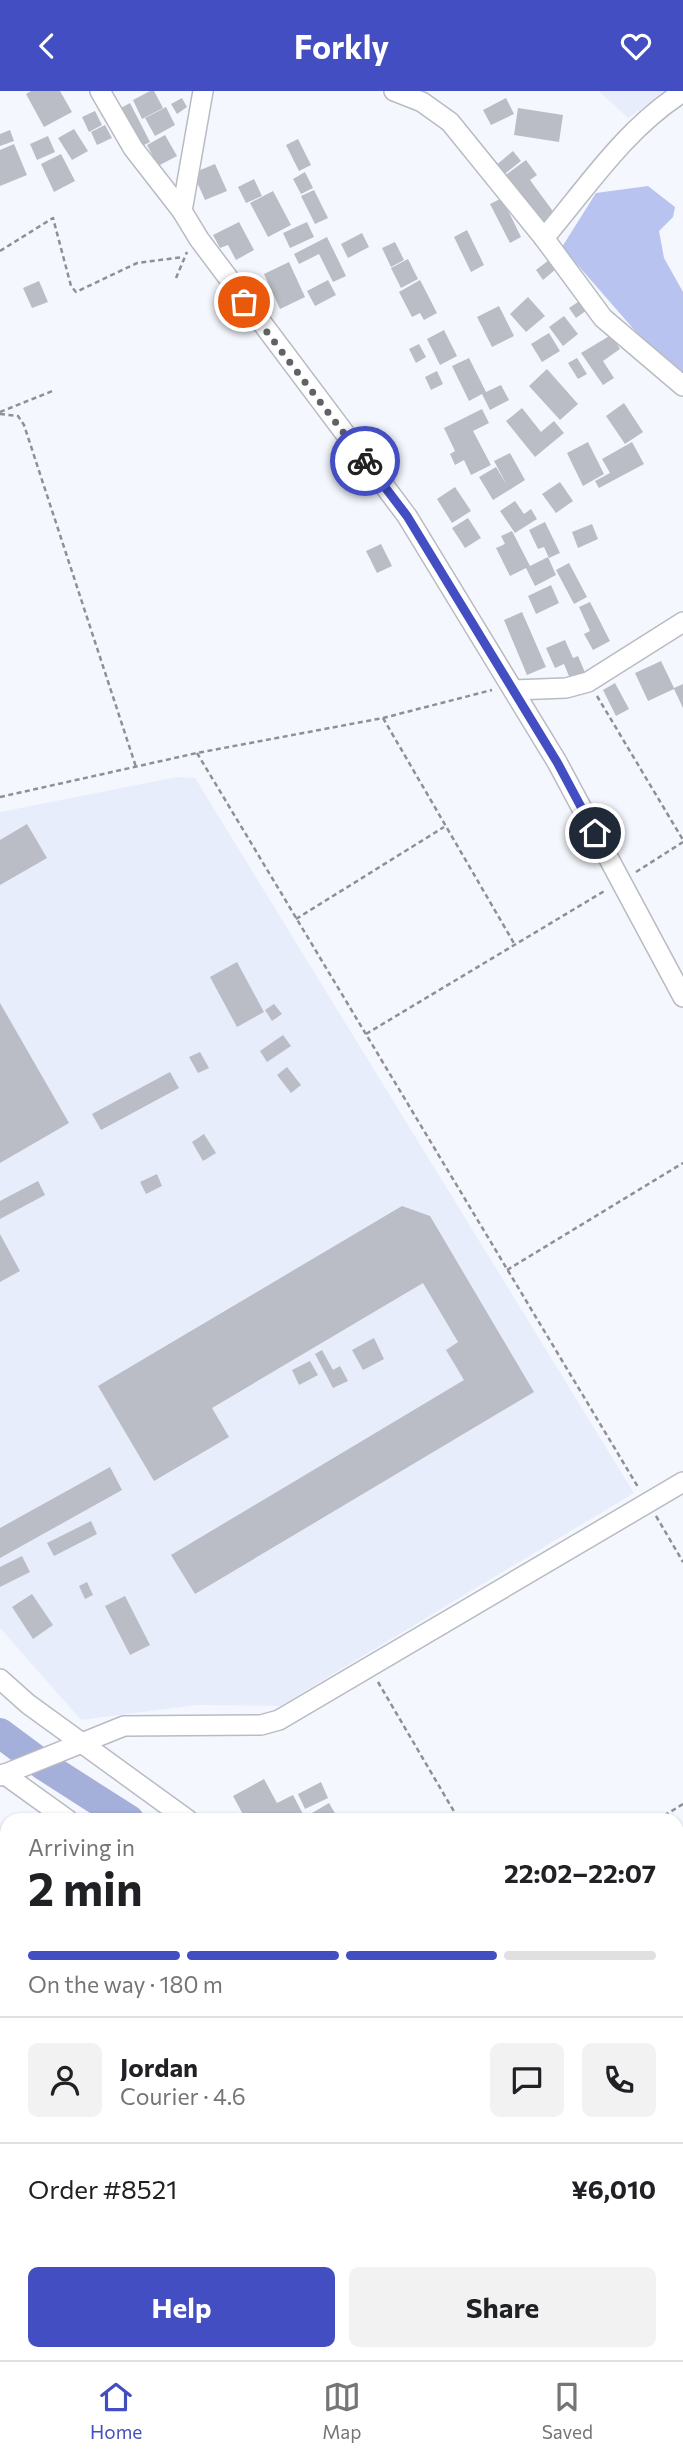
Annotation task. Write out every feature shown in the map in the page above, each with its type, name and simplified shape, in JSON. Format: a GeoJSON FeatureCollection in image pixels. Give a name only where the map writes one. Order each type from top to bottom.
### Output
{"type":"FeatureCollection","features":[{"type":"Feature","properties":{"kind":"street"},"geometry":{"type":"LineString","coordinates":[[100,91],[133,148],[407,516],[557,762],[683,997]]}},
{"type":"Feature","properties":{"kind":"street"},"geometry":{"type":"LineString","coordinates":[[182,211],[202,91]]}},
{"type":"Feature","properties":{"kind":"street"},"geometry":{"type":"LineString","coordinates":[[394,91],[422,102],[450,122],[544,238],[603,318],[683,386]]}},
{"type":"Feature","properties":{"kind":"street"},"geometry":{"type":"LineString","coordinates":[[544,238],[624,140],[656,109],[683,92]]}},
{"type":"Feature","properties":{"kind":"street"},"geometry":{"type":"LineString","coordinates":[[514,691],[566,688],[588,682],[683,622]]}},
{"type":"Feature","properties":{"kind":"street"},"geometry":{"type":"LineString","coordinates":[[2,1775],[124,1725],[261,1725],[279,1720],[683,1482]]}},
{"type":"Feature","properties":{"kind":"street"},"geometry":{"type":"LineString","coordinates":[[0,1679],[80,1742],[178,1813]]}},
{"type":"Feature","properties":{"kind":"street"},"geometry":{"type":"LineString","coordinates":[[2,1775],[58,1813]]}},
{"type":"Feature","properties":{"kind":"path"},"geometry":{"type":"LineString","coordinates":[[0,251],[53,218],[71,286],[76,292],[137,263],[183,257]]}},
{"type":"Feature","properties":{"kind":"path"},"geometry":{"type":"LineString","coordinates":[[176,278],[183,257],[199,239]]}},
{"type":"Feature","properties":{"kind":"path"},"geometry":{"type":"LineString","coordinates":[[0,413],[55,390]]}},
{"type":"Feature","properties":{"kind":"path"},"geometry":{"type":"LineString","coordinates":[[0,413],[15,414],[24,425],[136,767]]}},
{"type":"Feature","properties":{"kind":"path"},"geometry":{"type":"LineString","coordinates":[[366,1034],[516,947],[683,841],[588,682]]}},
{"type":"Feature","properties":{"kind":"path"},"geometry":{"type":"LineString","coordinates":[[0,797],[197,754],[383,718],[498,688],[514,691]]}},
{"type":"Feature","properties":{"kind":"path"},"geometry":{"type":"LineString","coordinates":[[383,718],[516,947]]}},
{"type":"Feature","properties":{"kind":"path"},"geometry":{"type":"LineString","coordinates":[[197,754],[683,1562]]}},
{"type":"Feature","properties":{"kind":"path"},"geometry":{"type":"LineString","coordinates":[[296,919],[444,827]]}},
{"type":"Feature","properties":{"kind":"path"},"geometry":{"type":"LineString","coordinates":[[507,1270],[683,1163]]}},
{"type":"Feature","properties":{"kind":"path"},"geometry":{"type":"LineString","coordinates":[[370,1667],[455,1813]]}},
{"type":"Feature","properties":{"kind":"shaded area"},"geometry":{"type":"Polygon","coordinates":[[[599,91],[667,91],[628,118],[599,91]]]}},
{"type":"Feature","properties":{"kind":"shaded area"},"geometry":{"type":"Polygon","coordinates":[[[648,186],[675,207],[673,217],[659,231],[664,258],[683,292],[683,376],[644,341],[562,247],[596,193],[648,186]]]}},
{"type":"Feature","properties":{"kind":"shaded area"},"geometry":{"type":"Polygon","coordinates":[[[177,777],[195,778],[634,1493],[280,1706],[197,1705],[81,1720],[0,1628],[0,812],[177,777]]]}},
{"type":"Feature","properties":{"kind":"building"},"geometry":{"type":"Polygon","coordinates":[[[31,91],[60,91],[72,112],[44,127],[26,94],[31,91]]]}},
{"type":"Feature","properties":{"kind":"building"},"geometry":{"type":"Polygon","coordinates":[[[154,91],[163,108],[142,119],[133,100],[154,91]]]}},
{"type":"Feature","properties":{"kind":"building"},"geometry":{"type":"Polygon","coordinates":[[[182,98],[187,107],[177,114],[171,104],[182,98]]]}},
{"type":"Feature","properties":{"kind":"building"},"geometry":{"type":"Polygon","coordinates":[[[506,98],[514,114],[491,125],[483,110],[506,98]]]}},
{"type":"Feature","properties":{"kind":"building"},"geometry":{"type":"Polygon","coordinates":[[[130,103],[150,142],[138,148],[119,109],[130,103]]]}},
{"type":"Feature","properties":{"kind":"building"},"geometry":{"type":"Polygon","coordinates":[[[166,107],[175,125],[155,136],[145,118],[166,107]]]}},
{"type":"Feature","properties":{"kind":"building"},"geometry":{"type":"Polygon","coordinates":[[[518,108],[563,115],[559,142],[514,135],[518,108]]]}},
{"type":"Feature","properties":{"kind":"building"},"geometry":{"type":"Polygon","coordinates":[[[95,111],[102,125],[89,132],[82,117],[95,111]]]}},
{"type":"Feature","properties":{"kind":"building"},"geometry":{"type":"Polygon","coordinates":[[[105,125],[112,138],[97,145],[91,132],[105,125]]]}},
{"type":"Feature","properties":{"kind":"building"},"geometry":{"type":"Polygon","coordinates":[[[74,129],[88,151],[72,160],[58,138],[74,129]]]}},
{"type":"Feature","properties":{"kind":"building"},"geometry":{"type":"Polygon","coordinates":[[[10,130],[14,141],[0,146],[0,134],[10,130]]]}},
{"type":"Feature","properties":{"kind":"building"},"geometry":{"type":"Polygon","coordinates":[[[165,135],[177,156],[158,166],[147,145],[165,135]]]}},
{"type":"Feature","properties":{"kind":"building"},"geometry":{"type":"Polygon","coordinates":[[[48,136],[55,152],[37,160],[30,144],[48,136]]]}},
{"type":"Feature","properties":{"kind":"building"},"geometry":{"type":"Polygon","coordinates":[[[298,139],[311,165],[299,171],[286,145],[298,139]]]}},
{"type":"Feature","properties":{"kind":"building"},"geometry":{"type":"Polygon","coordinates":[[[14,144],[27,175],[0,186],[0,150],[14,144]]]}},
{"type":"Feature","properties":{"kind":"building"},"geometry":{"type":"Polygon","coordinates":[[[513,151],[521,161],[502,176],[494,167],[513,151]]]}},
{"type":"Feature","properties":{"kind":"building"},"geometry":{"type":"Polygon","coordinates":[[[61,154],[75,181],[54,192],[41,164],[61,154]]]}},
{"type":"Feature","properties":{"kind":"building"},"geometry":{"type":"Polygon","coordinates":[[[526,160],[537,175],[530,180],[555,214],[538,227],[503,177],[526,160]]]}},
{"type":"Feature","properties":{"kind":"building"},"geometry":{"type":"Polygon","coordinates":[[[215,164],[227,191],[205,200],[193,173],[215,164]]]}},
{"type":"Feature","properties":{"kind":"building"},"geometry":{"type":"Polygon","coordinates":[[[305,172],[313,188],[301,194],[293,179],[305,172]]]}},
{"type":"Feature","properties":{"kind":"building"},"geometry":{"type":"Polygon","coordinates":[[[254,179],[262,196],[246,203],[238,187],[254,179]]]}},
{"type":"Feature","properties":{"kind":"building"},"geometry":{"type":"Polygon","coordinates":[[[314,190],[328,218],[315,224],[301,196],[314,190]]]}},
{"type":"Feature","properties":{"kind":"building"},"geometry":{"type":"Polygon","coordinates":[[[273,191],[291,225],[268,237],[250,203],[273,191]]]}},
{"type":"Feature","properties":{"kind":"building"},"geometry":{"type":"Polygon","coordinates":[[[502,198],[521,237],[510,243],[490,204],[502,198]]]}},
{"type":"Feature","properties":{"kind":"building"},"geometry":{"type":"Polygon","coordinates":[[[239,222],[254,250],[236,260],[228,245],[220,248],[213,235],[239,222]]]}},
{"type":"Feature","properties":{"kind":"building"},"geometry":{"type":"Polygon","coordinates":[[[307,222],[314,237],[290,248],[283,233],[307,222]]]}},
{"type":"Feature","properties":{"kind":"building"},"geometry":{"type":"Polygon","coordinates":[[[467,230],[484,265],[471,272],[454,237],[467,230]]]}},
{"type":"Feature","properties":{"kind":"building"},"geometry":{"type":"Polygon","coordinates":[[[362,233],[369,247],[348,258],[341,244],[362,233]]]}},
{"type":"Feature","properties":{"kind":"building"},"geometry":{"type":"Polygon","coordinates":[[[327,237],[346,276],[333,282],[319,254],[299,264],[294,254],[327,237]]]}},
{"type":"Feature","properties":{"kind":"building"},"geometry":{"type":"Polygon","coordinates":[[[395,242],[404,260],[391,267],[382,248],[395,242]]]}},
{"type":"Feature","properties":{"kind":"building"},"geometry":{"type":"Polygon","coordinates":[[[408,259],[418,279],[401,288],[391,268],[408,259]]]}},
{"type":"Feature","properties":{"kind":"building"},"geometry":{"type":"Polygon","coordinates":[[[549,260],[556,269],[543,280],[536,270],[549,260]]]}},
{"type":"Feature","properties":{"kind":"building"},"geometry":{"type":"Polygon","coordinates":[[[289,262],[305,297],[280,309],[264,274],[289,262]]]}},
{"type":"Feature","properties":{"kind":"building"},"geometry":{"type":"Polygon","coordinates":[[[328,280],[336,295],[315,306],[307,291],[328,280]]]}},
{"type":"Feature","properties":{"kind":"building"},"geometry":{"type":"Polygon","coordinates":[[[420,280],[437,313],[424,320],[420,313],[412,317],[399,292],[420,280]]]}},
{"type":"Feature","properties":{"kind":"building"},"geometry":{"type":"Polygon","coordinates":[[[39,281],[48,302],[32,308],[23,288],[39,281]]]}},
{"type":"Feature","properties":{"kind":"building"},"geometry":{"type":"Polygon","coordinates":[[[528,297],[545,316],[526,332],[510,314],[528,297]]]}},
{"type":"Feature","properties":{"kind":"building"},"geometry":{"type":"Polygon","coordinates":[[[581,300],[587,310],[576,318],[569,308],[581,300]]]}},
{"type":"Feature","properties":{"kind":"building"},"geometry":{"type":"Polygon","coordinates":[[[499,306],[514,336],[492,347],[477,317],[499,306]]]}},
{"type":"Feature","properties":{"kind":"building"},"geometry":{"type":"Polygon","coordinates":[[[564,316],[578,334],[563,346],[549,327],[564,316]]]}},
{"type":"Feature","properties":{"kind":"building"},"geometry":{"type":"Polygon","coordinates":[[[444,330],[457,356],[440,365],[427,339],[444,330]]]}},
{"type":"Feature","properties":{"kind":"building"},"geometry":{"type":"Polygon","coordinates":[[[549,333],[560,351],[542,362],[531,344],[549,333]]]}},
{"type":"Feature","properties":{"kind":"building"},"geometry":{"type":"Polygon","coordinates":[[[611,335],[620,349],[603,361],[614,378],[603,385],[581,353],[611,335]]]}},
{"type":"Feature","properties":{"kind":"building"},"geometry":{"type":"Polygon","coordinates":[[[419,344],[426,357],[416,363],[409,349],[419,344]]]}},
{"type":"Feature","properties":{"kind":"building"},"geometry":{"type":"Polygon","coordinates":[[[469,358],[486,392],[501,385],[509,400],[490,410],[482,394],[469,401],[452,366],[469,358]]]}},
{"type":"Feature","properties":{"kind":"building"},"geometry":{"type":"Polygon","coordinates":[[[577,358],[587,374],[578,379],[568,363],[577,358]]]}},
{"type":"Feature","properties":{"kind":"building"},"geometry":{"type":"Polygon","coordinates":[[[547,369],[578,404],[560,420],[529,386],[547,369]]]}},
{"type":"Feature","properties":{"kind":"building"},"geometry":{"type":"Polygon","coordinates":[[[437,371],[443,384],[431,390],[425,377],[437,371]]]}},
{"type":"Feature","properties":{"kind":"building"},"geometry":{"type":"Polygon","coordinates":[[[624,403],[643,432],[625,444],[606,416],[624,403]]]}},
{"type":"Feature","properties":{"kind":"building"},"geometry":{"type":"Polygon","coordinates":[[[522,408],[541,432],[554,421],[564,433],[535,457],[506,421],[522,408]]]}},
{"type":"Feature","properties":{"kind":"building"},"geometry":{"type":"Polygon","coordinates":[[[482,409],[489,423],[473,431],[491,465],[471,475],[464,460],[455,465],[450,454],[455,451],[444,428],[482,409]]]}},
{"type":"Feature","properties":{"kind":"building"},"geometry":{"type":"Polygon","coordinates":[[[588,442],[604,474],[583,486],[567,453],[588,442]]]}},
{"type":"Feature","properties":{"kind":"building"},"geometry":{"type":"Polygon","coordinates":[[[632,442],[644,464],[599,488],[595,481],[610,473],[602,459],[632,442]]]}},
{"type":"Feature","properties":{"kind":"building"},"geometry":{"type":"Polygon","coordinates":[[[510,453],[525,480],[493,500],[479,477],[496,467],[507,485],[494,461],[510,453]]]}},
{"type":"Feature","properties":{"kind":"building"},"geometry":{"type":"Polygon","coordinates":[[[560,482],[573,501],[556,513],[542,494],[560,482]]]}},
{"type":"Feature","properties":{"kind":"building"},"geometry":{"type":"Polygon","coordinates":[[[455,487],[471,511],[452,523],[437,499],[455,487]]]}},
{"type":"Feature","properties":{"kind":"building"},"geometry":{"type":"Polygon","coordinates":[[[515,501],[524,514],[531,509],[537,519],[515,533],[500,511],[515,501]]]}},
{"type":"Feature","properties":{"kind":"building"},"geometry":{"type":"Polygon","coordinates":[[[468,518],[481,538],[465,548],[452,528],[468,518]]]}},
{"type":"Feature","properties":{"kind":"building"},"geometry":{"type":"Polygon","coordinates":[[[545,522],[560,553],[549,558],[544,547],[538,549],[529,530],[545,522]]]}},
{"type":"Feature","properties":{"kind":"building"},"geometry":{"type":"Polygon","coordinates":[[[592,524],[598,539],[578,548],[572,532],[592,524]]]}},
{"type":"Feature","properties":{"kind":"building"},"geometry":{"type":"Polygon","coordinates":[[[512,531],[530,566],[548,557],[556,575],[535,586],[526,568],[510,576],[496,548],[505,544],[501,536],[512,531]]]}},
{"type":"Feature","properties":{"kind":"building"},"geometry":{"type":"Polygon","coordinates":[[[381,544],[392,566],[377,573],[366,551],[381,544]]]}},
{"type":"Feature","properties":{"kind":"building"},"geometry":{"type":"Polygon","coordinates":[[[569,563],[587,597],[574,604],[556,570],[569,563]]]}},
{"type":"Feature","properties":{"kind":"building"},"geometry":{"type":"Polygon","coordinates":[[[551,585],[559,603],[536,614],[528,596],[551,585]]]}},
{"type":"Feature","properties":{"kind":"building"},"geometry":{"type":"Polygon","coordinates":[[[590,602],[610,641],[593,650],[584,634],[590,631],[579,607],[590,602]]]}},
{"type":"Feature","properties":{"kind":"building"},"geometry":{"type":"Polygon","coordinates":[[[522,612],[546,667],[527,675],[504,620],[522,612]]]}},
{"type":"Feature","properties":{"kind":"building"},"geometry":{"type":"Polygon","coordinates":[[[565,640],[573,658],[578,656],[586,675],[571,681],[564,664],[555,668],[546,648],[565,640]]]}},
{"type":"Feature","properties":{"kind":"building"},"geometry":{"type":"Polygon","coordinates":[[[661,661],[674,688],[683,684],[683,708],[674,689],[648,701],[635,673],[661,661]]]}},
{"type":"Feature","properties":{"kind":"building"},"geometry":{"type":"Polygon","coordinates":[[[615,683],[629,709],[616,716],[603,690],[615,683]]]}},
{"type":"Feature","properties":{"kind":"building"},"geometry":{"type":"Polygon","coordinates":[[[27,824],[47,858],[0,885],[0,840],[27,824]]]}},
{"type":"Feature","properties":{"kind":"building"},"geometry":{"type":"Polygon","coordinates":[[[237,962],[264,1012],[237,1027],[210,977],[237,962]]]}},
{"type":"Feature","properties":{"kind":"building"},"geometry":{"type":"Polygon","coordinates":[[[0,1003],[69,1123],[0,1163],[0,1003]]]}},
{"type":"Feature","properties":{"kind":"building"},"geometry":{"type":"Polygon","coordinates":[[[274,1004],[282,1014],[272,1021],[265,1010],[274,1004]]]}},
{"type":"Feature","properties":{"kind":"building"},"geometry":{"type":"Polygon","coordinates":[[[283,1035],[291,1046],[267,1062],[260,1051],[283,1035]]]}},
{"type":"Feature","properties":{"kind":"building"},"geometry":{"type":"Polygon","coordinates":[[[200,1052],[209,1068],[198,1073],[189,1057],[200,1052]]]}},
{"type":"Feature","properties":{"kind":"building"},"geometry":{"type":"Polygon","coordinates":[[[287,1067],[301,1085],[291,1093],[277,1075],[287,1067]]]}},
{"type":"Feature","properties":{"kind":"building"},"geometry":{"type":"Polygon","coordinates":[[[170,1072],[179,1088],[101,1130],[92,1114],[170,1072]]]}},
{"type":"Feature","properties":{"kind":"building"},"geometry":{"type":"Polygon","coordinates":[[[204,1134],[216,1153],[203,1161],[192,1142],[204,1134]]]}},
{"type":"Feature","properties":{"kind":"building"},"geometry":{"type":"Polygon","coordinates":[[[157,1174],[162,1186],[146,1194],[140,1182],[157,1174]]]}},
{"type":"Feature","properties":{"kind":"building"},"geometry":{"type":"Polygon","coordinates":[[[38,1181],[45,1195],[0,1219],[0,1201],[38,1181]]]}},
{"type":"Feature","properties":{"kind":"building"},"geometry":{"type":"Polygon","coordinates":[[[402,1206],[430,1216],[534,1392],[195,1594],[171,1555],[464,1380],[446,1350],[458,1342],[423,1283],[212,1408],[229,1437],[154,1481],[98,1386],[402,1206]]]}},
{"type":"Feature","properties":{"kind":"building"},"geometry":{"type":"Polygon","coordinates":[[[0,1234],[20,1271],[0,1282],[0,1234]]]}},
{"type":"Feature","properties":{"kind":"building"},"geometry":{"type":"Polygon","coordinates":[[[374,1338],[384,1359],[363,1370],[352,1350],[374,1338]]]}},
{"type":"Feature","properties":{"kind":"building"},"geometry":{"type":"Polygon","coordinates":[[[322,1350],[333,1370],[340,1366],[348,1381],[333,1388],[315,1354],[322,1350]]]}},
{"type":"Feature","properties":{"kind":"building"},"geometry":{"type":"Polygon","coordinates":[[[310,1361],[318,1375],[299,1385],[292,1370],[310,1361]]]}},
{"type":"Feature","properties":{"kind":"building"},"geometry":{"type":"Polygon","coordinates":[[[110,1467],[122,1490],[0,1558],[0,1528],[110,1467]]]}},
{"type":"Feature","properties":{"kind":"building"},"geometry":{"type":"Polygon","coordinates":[[[91,1521],[97,1534],[54,1556],[47,1543],[91,1521]]]}},
{"type":"Feature","properties":{"kind":"building"},"geometry":{"type":"Polygon","coordinates":[[[22,1556],[30,1572],[0,1587],[0,1567],[22,1556]]]}},
{"type":"Feature","properties":{"kind":"building"},"geometry":{"type":"Polygon","coordinates":[[[87,1582],[93,1595],[85,1599],[79,1586],[87,1582]]]}},
{"type":"Feature","properties":{"kind":"building"},"geometry":{"type":"Polygon","coordinates":[[[32,1594],[53,1625],[33,1639],[12,1607],[32,1594]]]}},
{"type":"Feature","properties":{"kind":"building"},"geometry":{"type":"Polygon","coordinates":[[[125,1596],[150,1645],[130,1655],[105,1606],[125,1596]]]}},
{"type":"Feature","properties":{"kind":"building"},"geometry":{"type":"Polygon","coordinates":[[[264,1779],[277,1803],[293,1795],[302,1813],[242,1813],[233,1796],[264,1779]]]}},
{"type":"Feature","properties":{"kind":"building"},"geometry":{"type":"Polygon","coordinates":[[[321,1782],[328,1798],[305,1809],[298,1794],[321,1782]]]}},
{"type":"Feature","properties":{"kind":"building"},"geometry":{"type":"Polygon","coordinates":[[[329,1803],[335,1813],[312,1813],[329,1803]]]}},
{"type":"Feature","properties":{"kind":"waterway"},"geometry":{"type":"LineString","coordinates":[[0,1733],[43,1765],[118,1813]]}},
{"type":"Feature","properties":{"kind":"way so far"},"geometry":{"type":"LineString","coordinates":[[244,302],[365,461]]}},
{"type":"Feature","properties":{"kind":"route"},"geometry":{"type":"LineString","coordinates":[[365,461],[407,516],[557,762],[595,833]]}}]}
